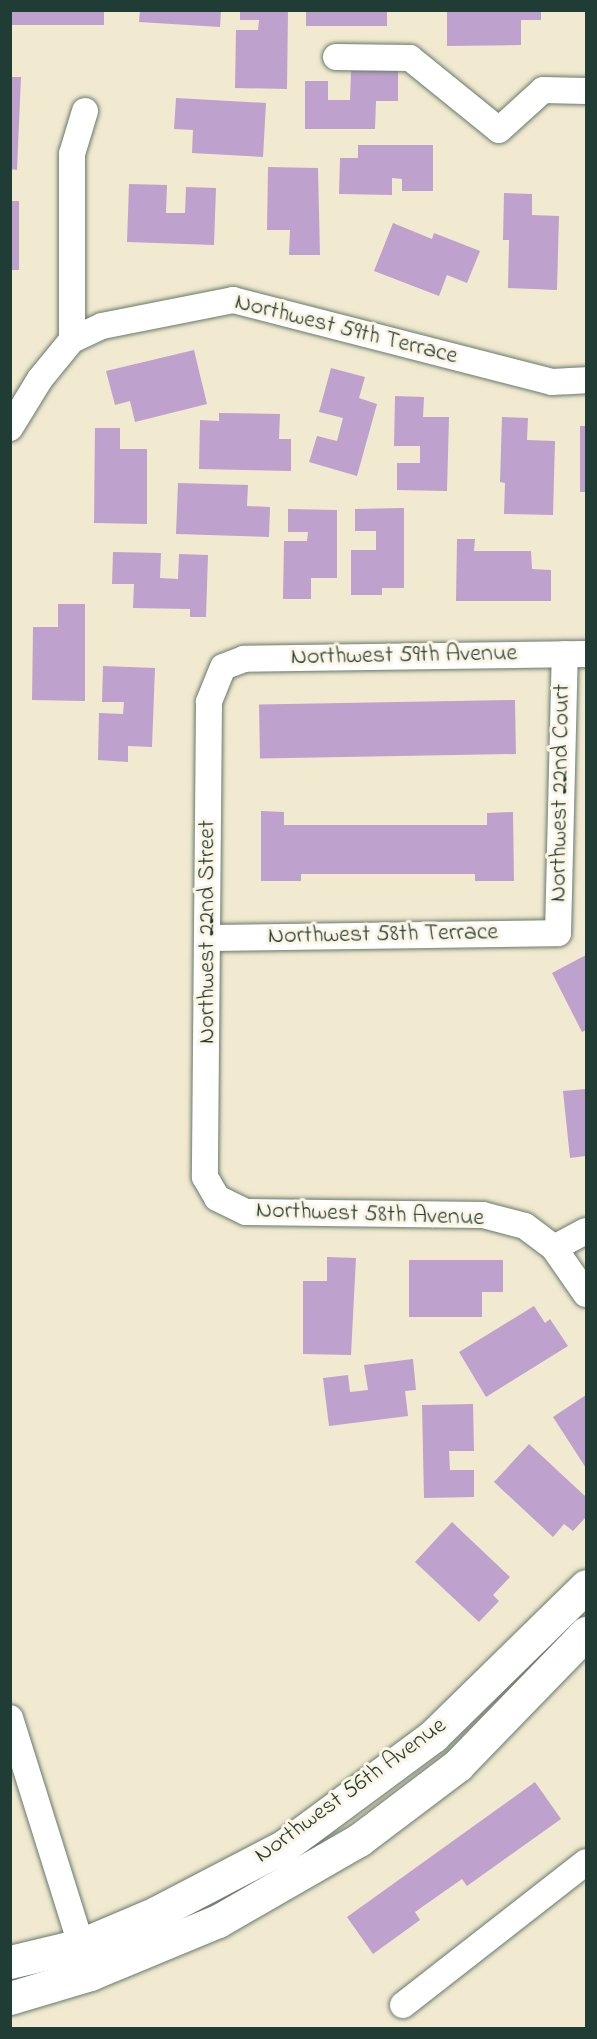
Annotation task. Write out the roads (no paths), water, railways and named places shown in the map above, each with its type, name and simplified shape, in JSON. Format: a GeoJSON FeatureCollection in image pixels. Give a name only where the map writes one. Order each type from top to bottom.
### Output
{"type":"FeatureCollection","features":[{"type":"Feature","properties":{"kind":"street"},"geometry":{"type":"LineString","coordinates":[[336,57],[410,58],[499,130],[543,90],[586,91]]}},
{"type":"Feature","properties":{"kind":"street"},"geometry":{"type":"LineString","coordinates":[[10,428],[40,379],[72,340],[72,154],[85,111]]}},
{"type":"Feature","properties":{"kind":"street","name":"Northwest 59th Terrace"},"geometry":{"type":"LineString","coordinates":[[72,340],[102,326],[233,300],[552,382],[586,380]]}},
{"type":"Feature","properties":{"kind":"street","name":"Northwest 59th Avenue"},"geometry":{"type":"LineString","coordinates":[[223,667],[244,659],[576,654]]}},
{"type":"Feature","properties":{"kind":"street","name":"Northwest 22nd Court"},"geometry":{"type":"LineString","coordinates":[[558,933],[576,654]]}},
{"type":"Feature","properties":{"kind":"street","name":"Northwest 22nd Street"},"geometry":{"type":"LineString","coordinates":[[217,1198],[205,1177],[209,702],[223,667]]}},
{"type":"Feature","properties":{"kind":"street","name":"Northwest 58th Terrace"},"geometry":{"type":"LineString","coordinates":[[208,938],[558,933]]}},
{"type":"Feature","properties":{"kind":"street","name":"Northwest 58th Avenue"},"geometry":{"type":"LineString","coordinates":[[217,1198],[246,1212],[483,1215],[525,1226],[554,1248]]}},
{"type":"Feature","properties":{"kind":"street"},"geometry":{"type":"LineString","coordinates":[[586,1231],[554,1248],[586,1294]]}},
{"type":"Feature","properties":{"kind":"street","name":"Northwest 56th Avenue"},"geometry":{"type":"LineString","coordinates":[[10,1998],[86,1959],[284,1847],[433,1736],[586,1586]]}},
{"type":"Feature","properties":{"kind":"street","name":"Northwest 56th Avenue"},"geometry":{"type":"LineString","coordinates":[[10,1962],[86,1959],[218,1921],[359,1840],[458,1765],[586,1633]]}},
{"type":"Feature","properties":{"kind":"street"},"geometry":{"type":"LineString","coordinates":[[10,1718],[86,1959]]}},
{"type":"Feature","properties":{"kind":"street"},"geometry":{"type":"LineString","coordinates":[[403,2005],[586,1862]]}}]}
